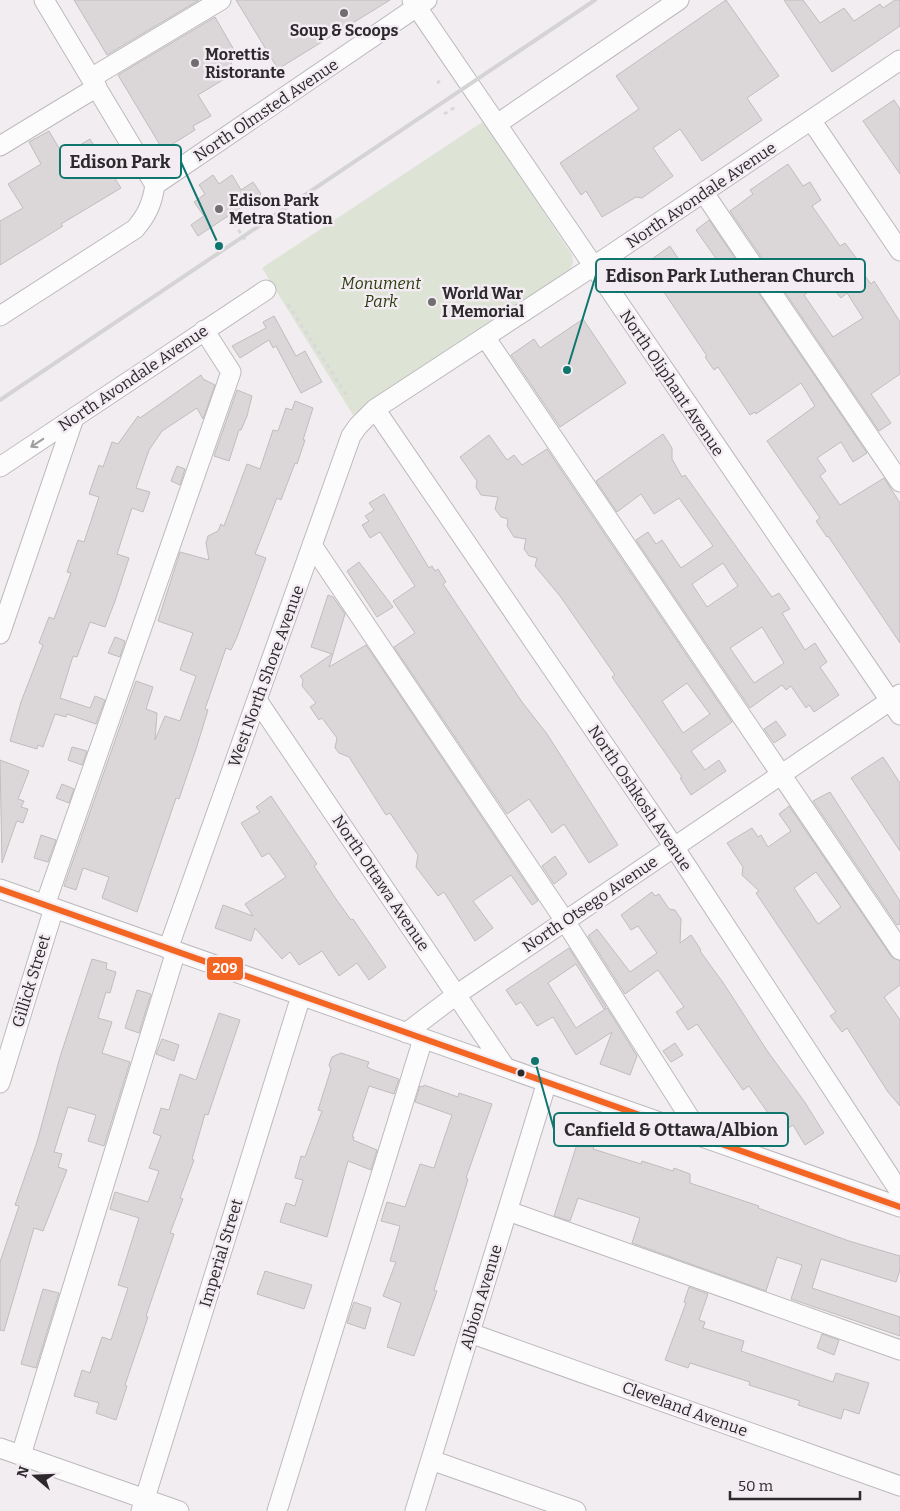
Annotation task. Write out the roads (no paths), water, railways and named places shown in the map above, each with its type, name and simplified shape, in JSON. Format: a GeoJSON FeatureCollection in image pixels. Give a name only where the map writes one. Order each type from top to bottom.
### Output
{"type":"FeatureCollection","features":[{"type":"Feature","properties":{"kind":"street"},"geometry":{"type":"LineString","coordinates":[[0,316],[135,229],[147,214],[153,201],[156,185],[44,0]]}},
{"type":"Feature","properties":{"kind":"street"},"geometry":{"type":"LineString","coordinates":[[0,146],[94,82],[221,0]]}},
{"type":"Feature","properties":{"kind":"street"},"geometry":{"type":"LineString","coordinates":[[497,124],[679,0]]}},
{"type":"Feature","properties":{"kind":"street","name":"North Oliphant Avenue"},"geometry":{"type":"LineString","coordinates":[[418,2],[593,267],[897,703]]}},
{"type":"Feature","properties":{"kind":"street","name":"North Olmsted Avenue"},"geometry":{"type":"LineString","coordinates":[[156,185],[418,2]]}},
{"type":"Feature","properties":{"kind":"street","name":"North Avondale Avenue"},"geometry":{"type":"LineString","coordinates":[[375,409],[593,267],[900,60]]}},
{"type":"Feature","properties":{"kind":"street"},"geometry":{"type":"LineString","coordinates":[[811,120],[900,251]]}},
{"type":"Feature","properties":{"kind":"street"},"geometry":{"type":"LineString","coordinates":[[704,193],[900,482]]}},
{"type":"Feature","properties":{"kind":"street","name":"North Avondale Avenue"},"geometry":{"type":"LineString","coordinates":[[0,467],[266,290]]}},
{"type":"Feature","properties":{"kind":"street","name":"Gillick Street"},"geometry":{"type":"LineString","coordinates":[[0,1083],[49,906],[231,372],[204,330]]}},
{"type":"Feature","properties":{"kind":"street"},"geometry":{"type":"LineString","coordinates":[[485,337],[900,950]]}},
{"type":"Feature","properties":{"kind":"street","name":"West North Shore Avenue"},"geometry":{"type":"LineString","coordinates":[[21,1455],[172,950],[257,700],[351,436],[375,409]]}},
{"type":"Feature","properties":{"kind":"street","name":"North Oshkosh Avenue"},"geometry":{"type":"LineString","coordinates":[[375,409],[674,847],[900,1192]]}},
{"type":"Feature","properties":{"kind":"street"},"geometry":{"type":"LineString","coordinates":[[0,634],[74,418]]}},
{"type":"Feature","properties":{"kind":"street"},"geometry":{"type":"LineString","coordinates":[[312,545],[565,921],[702,1138]]}},
{"type":"Feature","properties":{"kind":"street","name":"North Ottawa Avenue"},"geometry":{"type":"LineString","coordinates":[[257,700],[505,1067]]}},
{"type":"Feature","properties":{"kind":"street","name":"North Otsego Avenue"},"geometry":{"type":"LineString","coordinates":[[414,1036],[456,995],[782,774],[897,703]]}},
{"type":"Feature","properties":{"kind":"street"},"geometry":{"type":"LineString","coordinates":[[0,889],[900,1207]]}},
{"type":"Feature","properties":{"kind":"street","name":"Imperial Street"},"geometry":{"type":"LineString","coordinates":[[143,1505],[301,996]]}},
{"type":"Feature","properties":{"kind":"street"},"geometry":{"type":"LineString","coordinates":[[277,1511],[414,1036]]}},
{"type":"Feature","properties":{"kind":"street","name":"Albion Avenue"},"geometry":{"type":"LineString","coordinates":[[415,1511],[547,1082]]}},
{"type":"Feature","properties":{"kind":"street"},"geometry":{"type":"LineString","coordinates":[[508,1211],[900,1350]]}},
{"type":"Feature","properties":{"kind":"street","name":"Cleveland Avenue"},"geometry":{"type":"LineString","coordinates":[[470,1333],[900,1486]]}},
{"type":"Feature","properties":{"kind":"street"},"geometry":{"type":"LineString","coordinates":[[0,1448],[143,1505],[179,1511]]}},
{"type":"Feature","properties":{"kind":"street"},"geometry":{"type":"LineString","coordinates":[[431,1460],[576,1511]]}},
{"type":"Feature","properties":{"kind":"railway"},"geometry":{"type":"LineString","coordinates":[[0,400],[595,0]]}},
{"type":"Feature","properties":{"kind":"place","name":"Soup & Scoops"},"geometry":{"type":"Point","coordinates":[344,13]}},
{"type":"Feature","properties":{"kind":"place","name":"Morettis Ristorante"},"geometry":{"type":"Point","coordinates":[195,63]}},
{"type":"Feature","properties":{"kind":"place","name":"Edison Park Metra Station"},"geometry":{"type":"Point","coordinates":[219,209]}},
{"type":"Feature","properties":{"kind":"place","name":"Edison Park"},"geometry":{"type":"Point","coordinates":[219,246]}},
{"type":"Feature","properties":{"kind":"place","name":"World War I Memorial"},"geometry":{"type":"Point","coordinates":[432,302]}},
{"type":"Feature","properties":{"kind":"place","name":"Edison Park Lutheran Church"},"geometry":{"type":"Point","coordinates":[567,370]}},
{"type":"Feature","properties":{"kind":"place","name":"Canfield & Ottawa/Albion"},"geometry":{"type":"Point","coordinates":[535,1061]}},
{"type":"Feature","properties":{"kind":"park label","name":"Monument Park"},"geometry":{"type":"Point","coordinates":[381,292]}}]}
